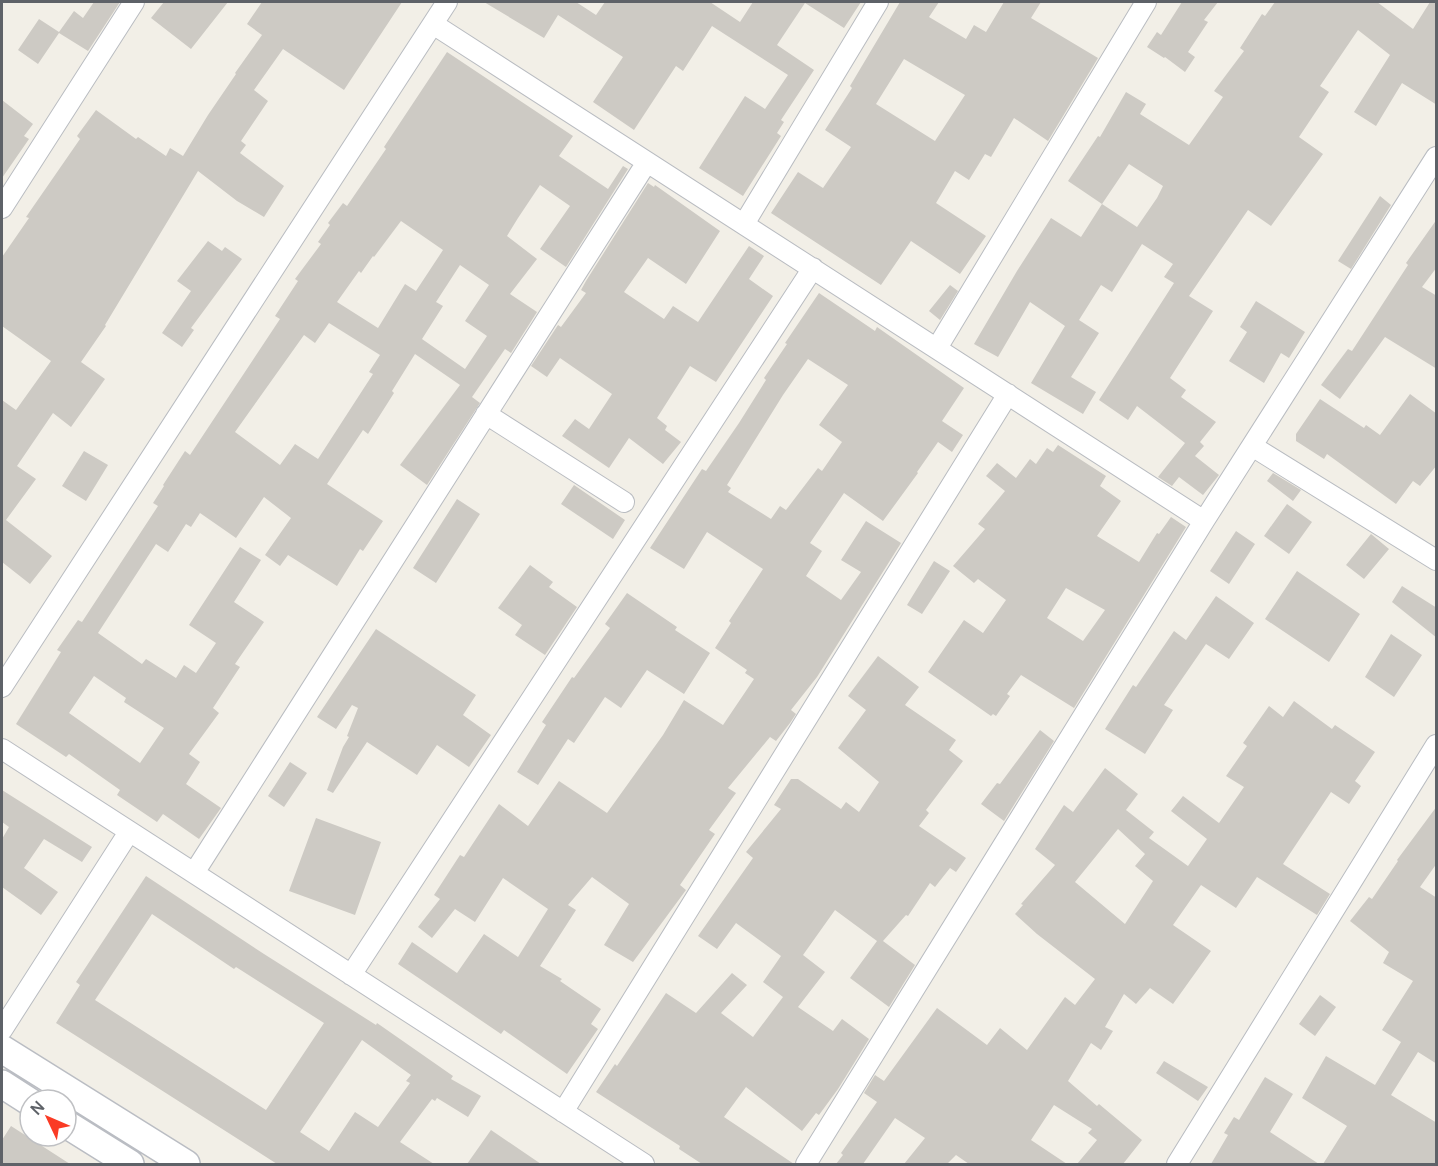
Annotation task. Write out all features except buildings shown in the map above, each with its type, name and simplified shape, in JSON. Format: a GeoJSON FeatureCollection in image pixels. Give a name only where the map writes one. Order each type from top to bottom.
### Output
{"type":"FeatureCollection","features":[{"type":"Feature","properties":{"kind":"main road"},"geometry":{"type":"LineString","coordinates":[[2,1048],[186,1164]]}},
{"type":"Feature","properties":{"kind":"main road"},"geometry":{"type":"LineString","coordinates":[[2,1084],[18,1094]]}},
{"type":"Feature","properties":{"kind":"main road"},"geometry":{"type":"LineString","coordinates":[[78,1132],[130,1164]]}},
{"type":"Feature","properties":{"kind":"street"},"geometry":{"type":"LineString","coordinates":[[2,208],[134,2]]}},
{"type":"Feature","properties":{"kind":"street"},"geometry":{"type":"LineString","coordinates":[[2,687],[447,2]]}},
{"type":"Feature","properties":{"kind":"street"},"geometry":{"type":"LineString","coordinates":[[744,224],[878,2]]}},
{"type":"Feature","properties":{"kind":"street"},"geometry":{"type":"LineString","coordinates":[[937,348],[1146,2]]}},
{"type":"Feature","properties":{"kind":"street"},"geometry":{"type":"LineString","coordinates":[[433,24],[1204,521]]}},
{"type":"Feature","properties":{"kind":"street"},"geometry":{"type":"LineString","coordinates":[[806,1164],[1204,521],[1437,157]]}},
{"type":"Feature","properties":{"kind":"street"},"geometry":{"type":"LineString","coordinates":[[194,873],[647,162]]}},
{"type":"Feature","properties":{"kind":"street"},"geometry":{"type":"LineString","coordinates":[[351,975],[813,268]]}},
{"type":"Feature","properties":{"kind":"street"},"geometry":{"type":"LineString","coordinates":[[563,1112],[1008,394]]}},
{"type":"Feature","properties":{"kind":"street"},"geometry":{"type":"LineString","coordinates":[[486,414],[624,502]]}},
{"type":"Feature","properties":{"kind":"street"},"geometry":{"type":"LineString","coordinates":[[1252,446],[1437,560]]}},
{"type":"Feature","properties":{"kind":"street"},"geometry":{"type":"LineString","coordinates":[[1177,1164],[1437,745]]}},
{"type":"Feature","properties":{"kind":"street"},"geometry":{"type":"LineString","coordinates":[[2,749],[644,1164]]}},
{"type":"Feature","properties":{"kind":"street"},"geometry":{"type":"LineString","coordinates":[[2,1030],[129,831]]}}]}
